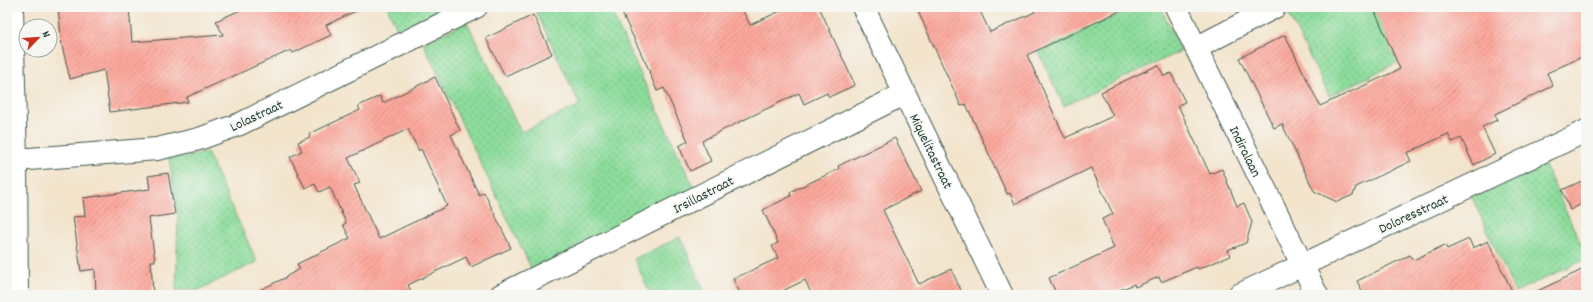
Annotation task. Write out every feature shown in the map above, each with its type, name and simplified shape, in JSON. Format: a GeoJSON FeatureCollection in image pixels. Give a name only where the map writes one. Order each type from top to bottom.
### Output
{"type":"FeatureCollection","features":[{"type":"Feature","properties":{"kind":"street"},"geometry":{"type":"LineString","coordinates":[[12,7],[16,160],[17,295]]}},
{"type":"Feature","properties":{"kind":"street","name":"Lolastraat"},"geometry":{"type":"LineString","coordinates":[[16,160],[157,149],[199,139],[240,124],[476,7]]}},
{"type":"Feature","properties":{"kind":"street","name":"Miquelitastraat"},"geometry":{"type":"LineString","coordinates":[[863,7],[1002,295]]}},
{"type":"Feature","properties":{"kind":"street","name":"Indiralaan"},"geometry":{"type":"LineString","coordinates":[[1176,7],[1317,295]]}},
{"type":"Feature","properties":{"kind":"street"},"geometry":{"type":"LineString","coordinates":[[1196,48],[1275,7]]}},
{"type":"Feature","properties":{"kind":"street","name":"Irsillastraat"},"geometry":{"type":"LineString","coordinates":[[501,295],[904,94]]}},
{"type":"Feature","properties":{"kind":"street","name":"Doloresstraat"},"geometry":{"type":"LineString","coordinates":[[1239,295],[1586,131]]}},
{"type":"Feature","properties":{"kind":"green space"},"geometry":{"type":"Polygon","coordinates":[[[387,7],[440,7],[444,14],[400,35],[387,7]]]}},
{"type":"Feature","properties":{"kind":"green space"},"geometry":{"type":"Polygon","coordinates":[[[534,7],[609,7],[695,190],[532,270],[423,43],[467,22],[521,132],[580,105],[534,7]]]}},
{"type":"Feature","properties":{"kind":"green space"},"geometry":{"type":"Polygon","coordinates":[[[1135,7],[1161,7],[1181,51],[1064,106],[1038,52],[1135,7]]]}},
{"type":"Feature","properties":{"kind":"green space"},"geometry":{"type":"Polygon","coordinates":[[[1285,7],[1511,7],[1329,96],[1285,7]]]}},
{"type":"Feature","properties":{"kind":"green space"},"geometry":{"type":"Polygon","coordinates":[[[207,152],[257,262],[198,290],[176,290],[178,215],[169,158],[185,157],[207,152]]]}},
{"type":"Feature","properties":{"kind":"green space"},"geometry":{"type":"Polygon","coordinates":[[[1541,157],[1586,255],[1586,259],[1515,292],[1469,191],[1541,157]]]}},
{"type":"Feature","properties":{"kind":"green space"},"geometry":{"type":"Polygon","coordinates":[[[680,237],[706,295],[651,295],[634,259],[680,237]]]}},
{"type":"Feature","properties":{"kind":"building"},"geometry":{"type":"Polygon","coordinates":[[[58,7],[129,7],[132,42],[223,35],[216,21],[247,7],[364,7],[326,25],[331,35],[293,53],[291,50],[187,97],[188,102],[110,112],[104,70],[70,79],[62,46],[58,7]]]}},
{"type":"Feature","properties":{"kind":"building"},"geometry":{"type":"Polygon","coordinates":[[[619,7],[741,7],[750,25],[789,7],[819,7],[855,85],[829,97],[827,93],[804,104],[799,93],[723,130],[702,141],[711,161],[690,171],[679,146],[688,141],[664,88],[657,91],[650,72],[619,7]]]}},
{"type":"Feature","properties":{"kind":"building"},"geometry":{"type":"Polygon","coordinates":[[[916,7],[978,7],[990,32],[1035,12],[1032,7],[1128,7],[1027,55],[1065,138],[1113,116],[1101,92],[1158,65],[1164,76],[1171,73],[1185,102],[1178,105],[1210,174],[1222,169],[1237,206],[1244,203],[1252,222],[1246,243],[1228,250],[1230,256],[1198,269],[1197,267],[1161,282],[1159,277],[1135,287],[1134,284],[1109,295],[1057,295],[1049,278],[1114,248],[1102,219],[1113,214],[1091,168],[1015,204],[1010,193],[1007,194],[966,104],[961,106],[916,7]]]}},
{"type":"Feature","properties":{"kind":"building"},"geometry":{"type":"Polygon","coordinates":[[[1373,7],[1586,7],[1586,55],[1547,73],[1553,86],[1495,114],[1497,120],[1482,127],[1495,154],[1474,165],[1461,138],[1452,142],[1448,134],[1407,153],[1411,161],[1356,187],[1353,195],[1337,202],[1314,191],[1282,124],[1274,128],[1239,58],[1285,35],[1320,106],[1400,69],[1373,7]]]}},
{"type":"Feature","properties":{"kind":"building"},"geometry":{"type":"Polygon","coordinates":[[[533,15],[552,54],[505,76],[486,38],[533,15]]]}},
{"type":"Feature","properties":{"kind":"building"},"geometry":{"type":"Polygon","coordinates":[[[435,77],[460,130],[451,135],[479,195],[484,192],[511,248],[471,267],[466,257],[408,285],[413,295],[249,295],[287,277],[300,269],[297,264],[350,238],[343,225],[346,223],[330,187],[319,192],[315,184],[305,188],[290,157],[302,151],[298,142],[310,137],[309,134],[360,110],[358,106],[380,96],[383,103],[435,77]],[[408,129],[348,158],[360,183],[354,185],[379,239],[447,206],[421,149],[419,151],[408,129]]]}},
{"type":"Feature","properties":{"kind":"building"},"geometry":{"type":"Polygon","coordinates":[[[895,138],[921,191],[883,210],[919,284],[951,269],[963,295],[812,295],[805,280],[774,295],[741,295],[733,279],[778,258],[772,246],[778,243],[763,210],[791,196],[790,192],[839,169],[838,166],[895,138]]]}},
{"type":"Feature","properties":{"kind":"building"},"geometry":{"type":"Polygon","coordinates":[[[168,173],[175,214],[149,218],[155,261],[151,261],[153,295],[96,295],[95,269],[81,271],[73,217],[85,216],[83,198],[150,189],[148,176],[168,173]]]}},
{"type":"Feature","properties":{"kind":"building"},"geometry":{"type":"Polygon","coordinates":[[[1586,179],[1586,202],[1570,210],[1562,190],[1586,179]]]}},
{"type":"Feature","properties":{"kind":"building"},"geometry":{"type":"Polygon","coordinates":[[[1469,239],[1473,248],[1488,241],[1514,295],[1364,295],[1357,281],[1410,255],[1413,260],[1445,245],[1447,249],[1469,239]]]}},
{"type":"Feature","properties":{"kind":"building"},"geometry":{"type":"Polygon","coordinates":[[[1586,268],[1586,295],[1529,295],[1586,268]]]}}]}
